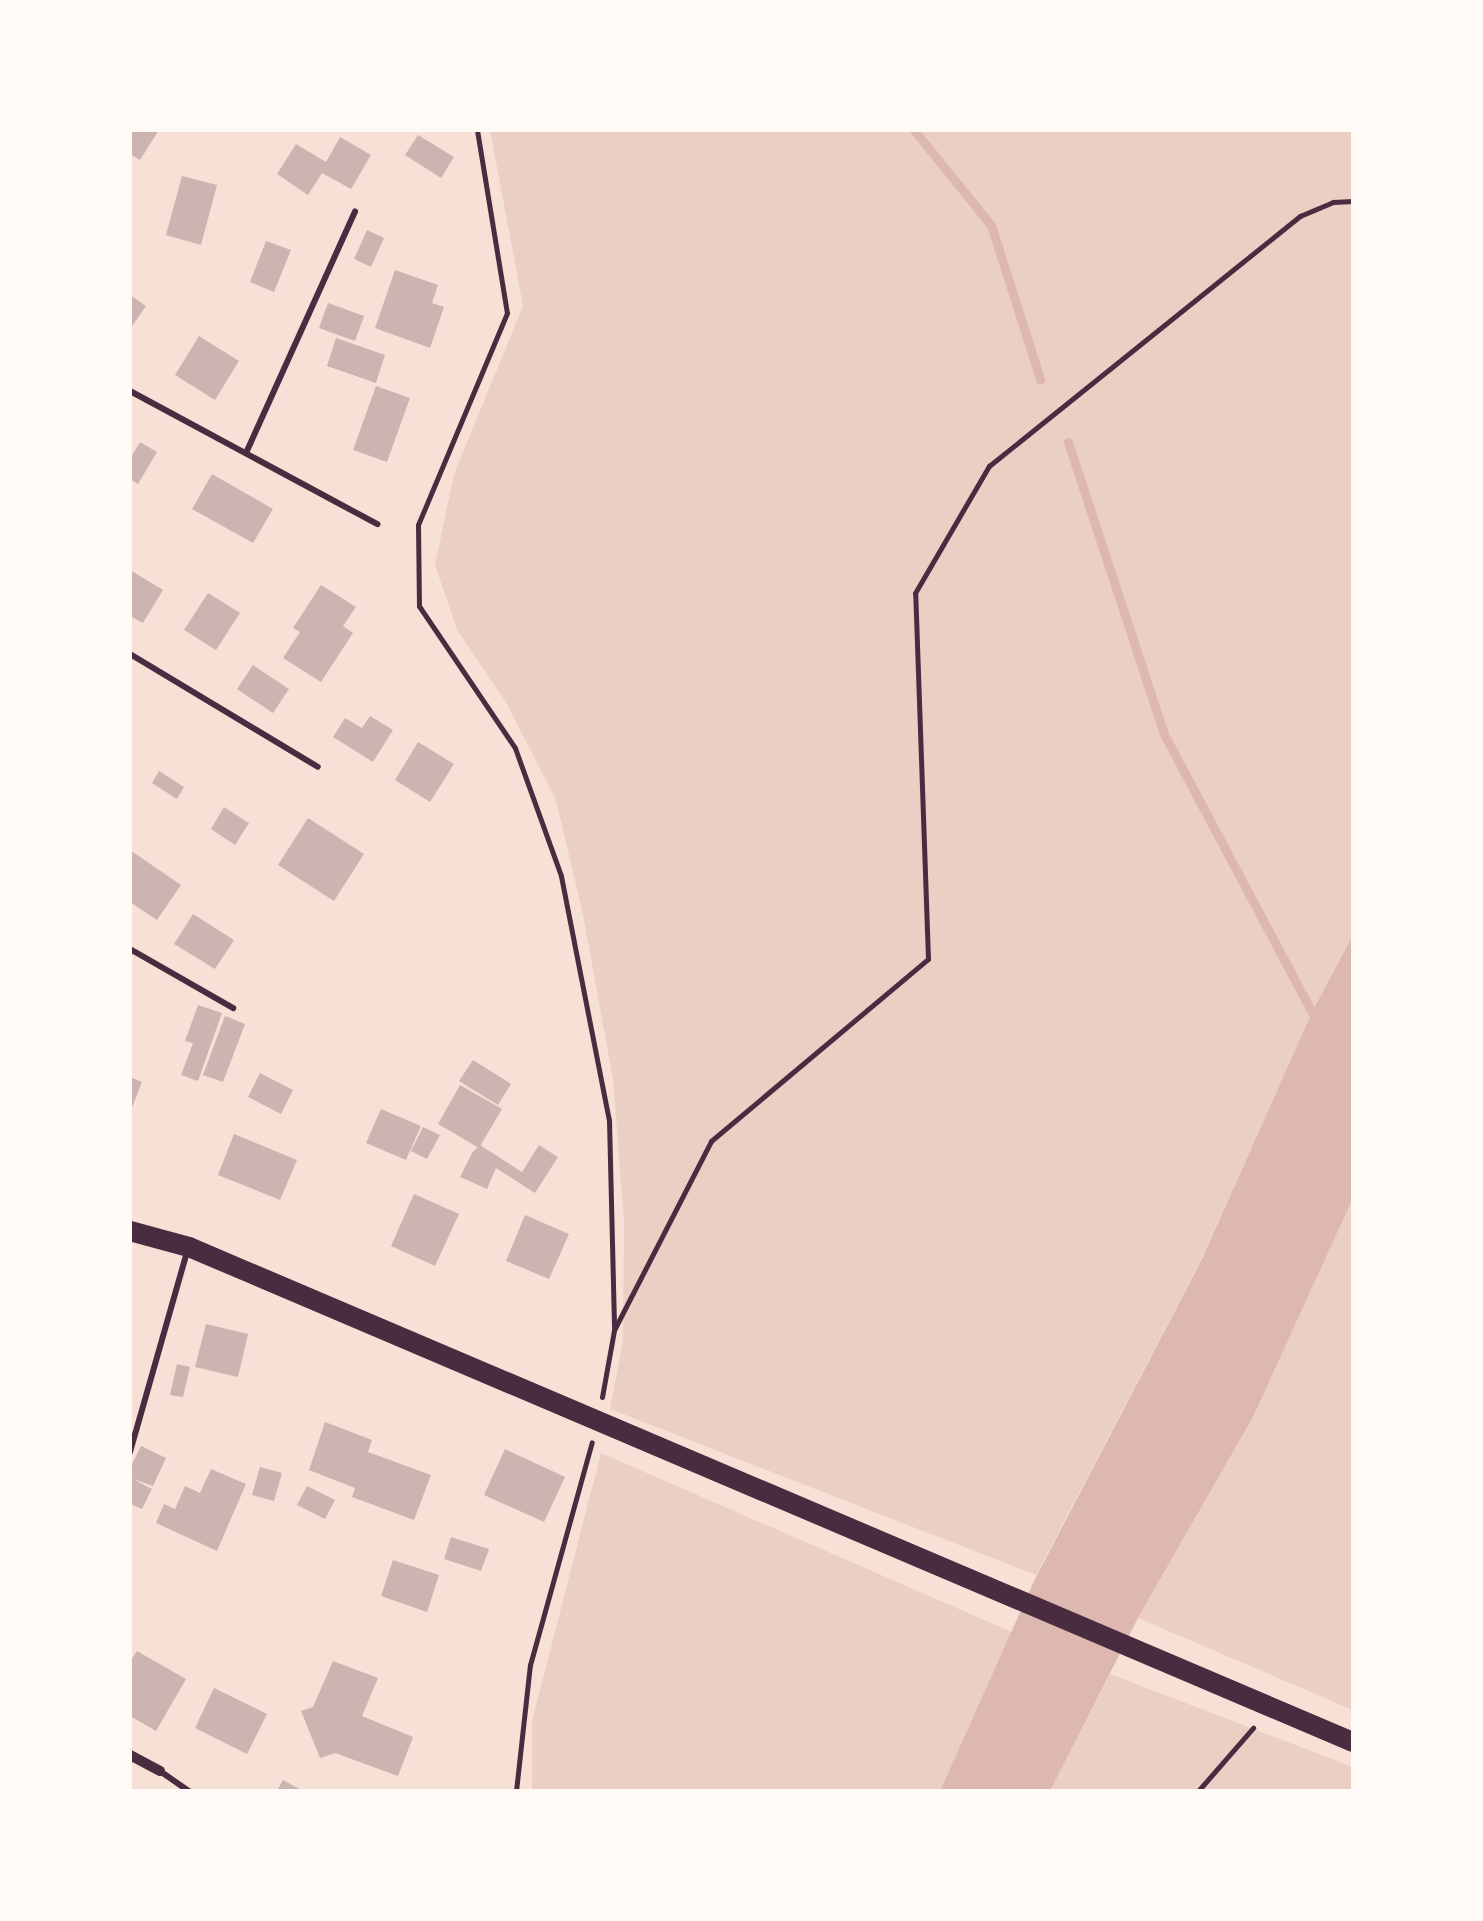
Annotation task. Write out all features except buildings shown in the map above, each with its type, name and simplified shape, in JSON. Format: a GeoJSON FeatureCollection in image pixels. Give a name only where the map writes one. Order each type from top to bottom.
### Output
{"type":"FeatureCollection","features":[{"type":"Feature","properties":{"kind":"main road"},"geometry":{"type":"LineString","coordinates":[[130,1231],[189,1248],[1353,1742]]}},
{"type":"Feature","properties":{"kind":"street"},"geometry":{"type":"LineString","coordinates":[[130,1754],[160,1771]]}},
{"type":"Feature","properties":{"kind":"lane"},"geometry":{"type":"LineString","coordinates":[[246,453],[355,212]]}},
{"type":"Feature","properties":{"kind":"lane"},"geometry":{"type":"LineString","coordinates":[[130,390],[377,524]]}},
{"type":"Feature","properties":{"kind":"lane"},"geometry":{"type":"LineString","coordinates":[[130,654],[318,767]]}},
{"type":"Feature","properties":{"kind":"lane"},"geometry":{"type":"LineString","coordinates":[[130,948],[233,1008]]}},
{"type":"Feature","properties":{"kind":"lane"},"geometry":{"type":"LineString","coordinates":[[130,1452],[189,1248]]}},
{"type":"Feature","properties":{"kind":"lane"},"geometry":{"type":"LineString","coordinates":[[160,1771],[190,1791]]}},
{"type":"Feature","properties":{"kind":"path"},"geometry":{"type":"LineString","coordinates":[[478,130],[507,313],[418,525],[420,606],[515,748],[561,876],[609,1120],[614,1330],[598,1422],[530,1665],[516,1791]]}},
{"type":"Feature","properties":{"kind":"path"},"geometry":{"type":"LineString","coordinates":[[614,1330],[712,1141],[928,959],[916,593],[989,466],[1300,216],[1333,202],[1353,201]]}},
{"type":"Feature","properties":{"kind":"path"},"geometry":{"type":"LineString","coordinates":[[1198,1791],[1271,1706]]}},
{"type":"Feature","properties":{"kind":"shaded area"},"geometry":{"type":"Polygon","coordinates":[[[490,130],[1353,130],[1353,935],[1312,1012],[1199,1264],[1036,1575],[610,1409],[623,1340],[624,1222],[613,1079],[583,915],[556,800],[506,702],[457,630],[435,565],[454,474],[523,306],[490,130]]]}},
{"type":"Feature","properties":{"kind":"shaded area"},"geometry":{"type":"Polygon","coordinates":[[[1353,935],[1353,1198],[1253,1417],[1138,1618],[1050,1791],[940,1791],[1035,1579],[1200,1263],[1312,1012],[1353,935]]]}},
{"type":"Feature","properties":{"kind":"shaded area"},"geometry":{"type":"Polygon","coordinates":[[[1353,1198],[1353,1710],[1138,1618],[1253,1417],[1353,1198]]]}},
{"type":"Feature","properties":{"kind":"shaded area"},"geometry":{"type":"Polygon","coordinates":[[[601,1453],[1012,1632],[940,1791],[532,1791],[532,1721],[601,1453]]]}},
{"type":"Feature","properties":{"kind":"shaded area"},"geometry":{"type":"Polygon","coordinates":[[[1110,1674],[1353,1767],[1353,1791],[1050,1791],[1110,1674]]]}},
{"type":"Feature","properties":{"kind":"waterway"},"geometry":{"type":"LineString","coordinates":[[914,130],[991,225],[1040,379]]}},
{"type":"Feature","properties":{"kind":"waterway"},"geometry":{"type":"LineString","coordinates":[[1068,442],[1164,734],[1312,1012]]}}]}
